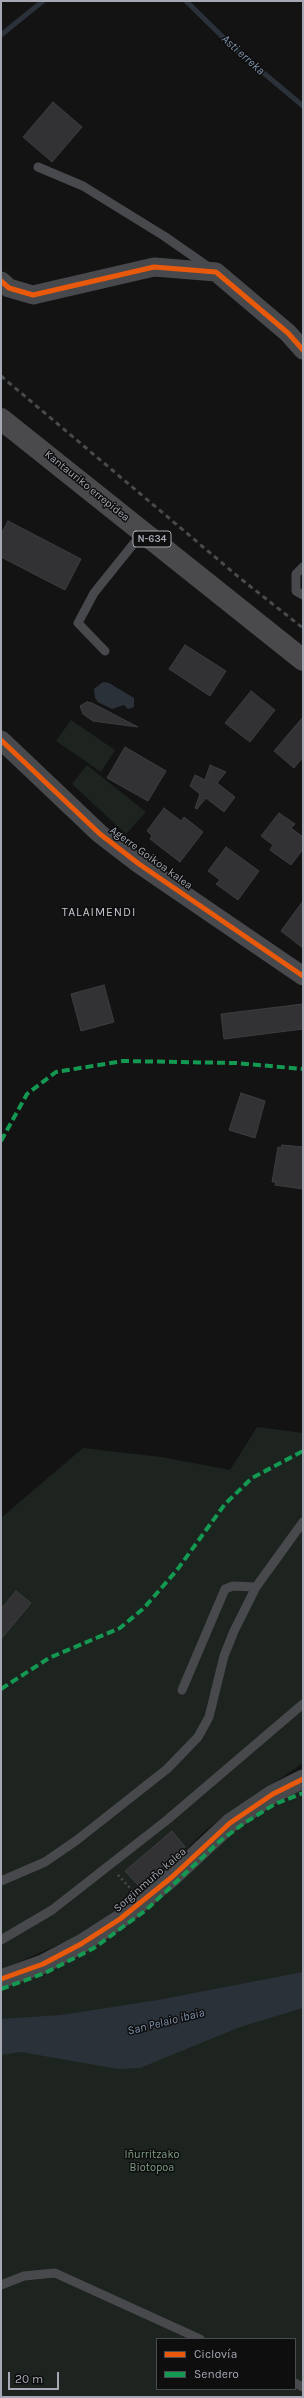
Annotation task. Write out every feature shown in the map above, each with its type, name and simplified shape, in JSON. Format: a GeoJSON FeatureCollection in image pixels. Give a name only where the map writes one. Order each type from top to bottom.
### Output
{"type":"FeatureCollection","features":[{"type":"Feature","properties":{"kind":"highway","name":"Kantauriko errepidea"},"geometry":{"type":"LineString","coordinates":[[1,419],[303,660]]}},
{"type":"Feature","properties":{"kind":"street"},"geometry":{"type":"LineString","coordinates":[[1,281],[9,288],[34,295],[154,267],[216,272],[288,333],[303,350]]}},
{"type":"Feature","properties":{"kind":"street","name":"Agerre Goikoa kalea"},"geometry":{"type":"LineString","coordinates":[[1,740],[100,834],[139,864],[303,976]]}},
{"type":"Feature","properties":{"kind":"street","name":"Sorginmuño kalea"},"geometry":{"type":"LineString","coordinates":[[1,1980],[43,1964],[81,1944],[145,1901],[230,1823],[273,1794],[303,1779]]}},
{"type":"Feature","properties":{"kind":"lane"},"geometry":{"type":"LineString","coordinates":[[38,167],[83,186],[164,236],[216,272]]}},
{"type":"Feature","properties":{"kind":"lane"},"geometry":{"type":"LineString","coordinates":[[104,651],[78,623],[94,594],[144,532]]}},
{"type":"Feature","properties":{"kind":"lane"},"geometry":{"type":"LineString","coordinates":[[303,567],[296,574],[296,591],[303,595]]}},
{"type":"Feature","properties":{"kind":"lane"},"geometry":{"type":"LineString","coordinates":[[1,1881],[45,1862],[77,1840],[167,1769],[198,1737],[209,1718],[224,1656],[234,1631],[256,1587],[303,1522]]}},
{"type":"Feature","properties":{"kind":"lane"},"geometry":{"type":"LineString","coordinates":[[182,1690],[224,1589],[233,1586],[256,1587]]}},
{"type":"Feature","properties":{"kind":"lane"},"geometry":{"type":"LineString","coordinates":[[1,1940],[52,1910],[166,1820],[303,1704]]}},
{"type":"Feature","properties":{"kind":"lane"},"geometry":{"type":"LineString","coordinates":[[1,2285],[24,2276],[55,2273],[198,2338]]}},
{"type":"Feature","properties":{"kind":"path"},"geometry":{"type":"LineString","coordinates":[[109,1865],[145,1901]]}},
{"type":"Feature","properties":{"kind":"green space"},"geometry":{"type":"Polygon","coordinates":[[[71,720],[115,750],[101,772],[56,741],[71,720]]]}},
{"type":"Feature","properties":{"kind":"green space"},"geometry":{"type":"Polygon","coordinates":[[[87,765],[146,812],[126,834],[72,784],[87,765]]]}},
{"type":"Feature","properties":{"kind":"green space"},"geometry":{"type":"Polygon","coordinates":[[[257,1427],[303,1433],[303,1763],[207,1829],[138,1896],[73,1938],[1,1970],[1,1518],[83,1448],[161,1457],[230,1470],[257,1427]]]}},
{"type":"Feature","properties":{"kind":"green space","name":"Iñurritzako Biotopoa"},"geometry":{"type":"Polygon","coordinates":[[[303,1787],[303,2397],[1,2397],[1,1984],[61,1961],[244,1818],[303,1787]]]}},
{"type":"Feature","properties":{"kind":"water"},"geometry":{"type":"Polygon","coordinates":[[[103,682],[109,683],[134,698],[134,707],[128,709],[124,705],[112,709],[98,702],[95,698],[94,689],[103,682]]]}},
{"type":"Feature","properties":{"kind":"water","name":"San Pelaio ibaia"},"geometry":{"type":"Polygon","coordinates":[[[303,1972],[303,2008],[240,2027],[140,2068],[118,2069],[21,2052],[1,2055],[1,2019],[61,2015],[158,2000],[303,1972]]]}},
{"type":"Feature","properties":{"kind":"building"},"geometry":{"type":"Polygon","coordinates":[[[53,102],[82,127],[52,162],[23,137],[53,102]]]}},
{"type":"Feature","properties":{"kind":"building"},"geometry":{"type":"Polygon","coordinates":[[[8,521],[81,559],[65,590],[1,557],[1,534],[8,521]]]}},
{"type":"Feature","properties":{"kind":"building"},"geometry":{"type":"Polygon","coordinates":[[[185,645],[226,671],[210,696],[169,669],[185,645]]]}},
{"type":"Feature","properties":{"kind":"building"},"geometry":{"type":"Polygon","coordinates":[[[251,691],[275,710],[250,742],[225,723],[251,691]]]}},
{"type":"Feature","properties":{"kind":"building"},"geometry":{"type":"Polygon","coordinates":[[[87,702],[92,703],[138,727],[93,721],[83,714],[80,706],[87,702]]]}},
{"type":"Feature","properties":{"kind":"building"},"geometry":{"type":"Polygon","coordinates":[[[303,717],[303,757],[294,768],[274,751],[303,717]]]}},
{"type":"Feature","properties":{"kind":"building"},"geometry":{"type":"Polygon","coordinates":[[[125,747],[166,771],[148,801],[107,778],[125,747]]]}},
{"type":"Feature","properties":{"kind":"building"},"geometry":{"type":"Polygon","coordinates":[[[210,765],[226,772],[217,783],[235,797],[224,812],[206,798],[197,809],[195,808],[200,794],[190,786],[195,775],[205,780],[210,765]]]}},
{"type":"Feature","properties":{"kind":"building"},"geometry":{"type":"Polygon","coordinates":[[[164,808],[181,821],[184,817],[203,832],[180,862],[150,839],[152,836],[147,831],[164,808]]]}},
{"type":"Feature","properties":{"kind":"building"},"geometry":{"type":"Polygon","coordinates":[[[279,813],[295,824],[291,828],[303,837],[303,849],[291,865],[270,850],[273,845],[261,836],[279,813]]]}},
{"type":"Feature","properties":{"kind":"building"},"geometry":{"type":"Polygon","coordinates":[[[226,847],[259,871],[238,900],[216,884],[220,880],[208,871],[226,847]]]}},
{"type":"Feature","properties":{"kind":"building"},"geometry":{"type":"Polygon","coordinates":[[[303,901],[303,948],[281,931],[303,901]]]}},
{"type":"Feature","properties":{"kind":"building"},"geometry":{"type":"Polygon","coordinates":[[[104,985],[114,1022],[81,1031],[71,994],[104,985]]]}},
{"type":"Feature","properties":{"kind":"building"},"geometry":{"type":"Polygon","coordinates":[[[303,1004],[303,1029],[224,1039],[221,1014],[303,1004]]]}},
{"type":"Feature","properties":{"kind":"building"},"geometry":{"type":"Polygon","coordinates":[[[241,1093],[265,1101],[255,1138],[229,1130],[241,1093]]]}},
{"type":"Feature","properties":{"kind":"building"},"geometry":{"type":"Polygon","coordinates":[[[282,1145],[303,1147],[303,1189],[275,1185],[276,1182],[272,1182],[278,1147],[281,1148],[282,1145]]]}},
{"type":"Feature","properties":{"kind":"building"},"geometry":{"type":"Polygon","coordinates":[[[16,1591],[31,1603],[1,1639],[1,1609],[16,1591]]]}},
{"type":"Feature","properties":{"kind":"building"},"geometry":{"type":"Polygon","coordinates":[[[172,1831],[185,1847],[139,1886],[125,1871],[172,1831]]]}},
{"type":"Feature","properties":{"kind":"waterway","name":"Asti erreka"},"geometry":{"type":"LineString","coordinates":[[1,35],[43,1]]}},
{"type":"Feature","properties":{"kind":"waterway","name":"Asti erreka"},"geometry":{"type":"LineString","coordinates":[[186,1],[235,49],[303,106]]}},
{"type":"Feature","properties":{"kind":"railway"},"geometry":{"type":"LineString","coordinates":[[1,376],[241,579],[303,628]]}},
{"type":"Feature","properties":{"kind":"marked path"},"geometry":{"type":"LineString","coordinates":[[1,1141],[27,1094],[56,1072],[123,1061],[236,1063],[303,1069]]}},
{"type":"Feature","properties":{"kind":"marked path"},"geometry":{"type":"LineString","coordinates":[[1,1689],[49,1658],[120,1628],[144,1608],[177,1570],[225,1504],[252,1478],[303,1451]]}},
{"type":"Feature","properties":{"kind":"marked path"},"geometry":{"type":"LineString","coordinates":[[1,1989],[45,1973],[94,1948],[146,1910],[220,1841],[243,1824],[275,1804],[303,1793]]}},
{"type":"Feature","properties":{"kind":"cycle path"},"geometry":{"type":"LineString","coordinates":[[1,281],[9,288],[33,295],[154,267],[216,272],[288,333],[303,350]]}},
{"type":"Feature","properties":{"kind":"cycle path"},"geometry":{"type":"LineString","coordinates":[[1,740],[100,834],[139,864],[303,976]]}},
{"type":"Feature","properties":{"kind":"cycle path"},"geometry":{"type":"LineString","coordinates":[[1,1979],[43,1964],[81,1944],[120,1919],[172,1877],[230,1823],[273,1794],[303,1779]]}},
{"type":"Feature","properties":{"kind":"district","name":"TALAIMENDI"},"geometry":{"type":"Point","coordinates":[99,913]}}]}
